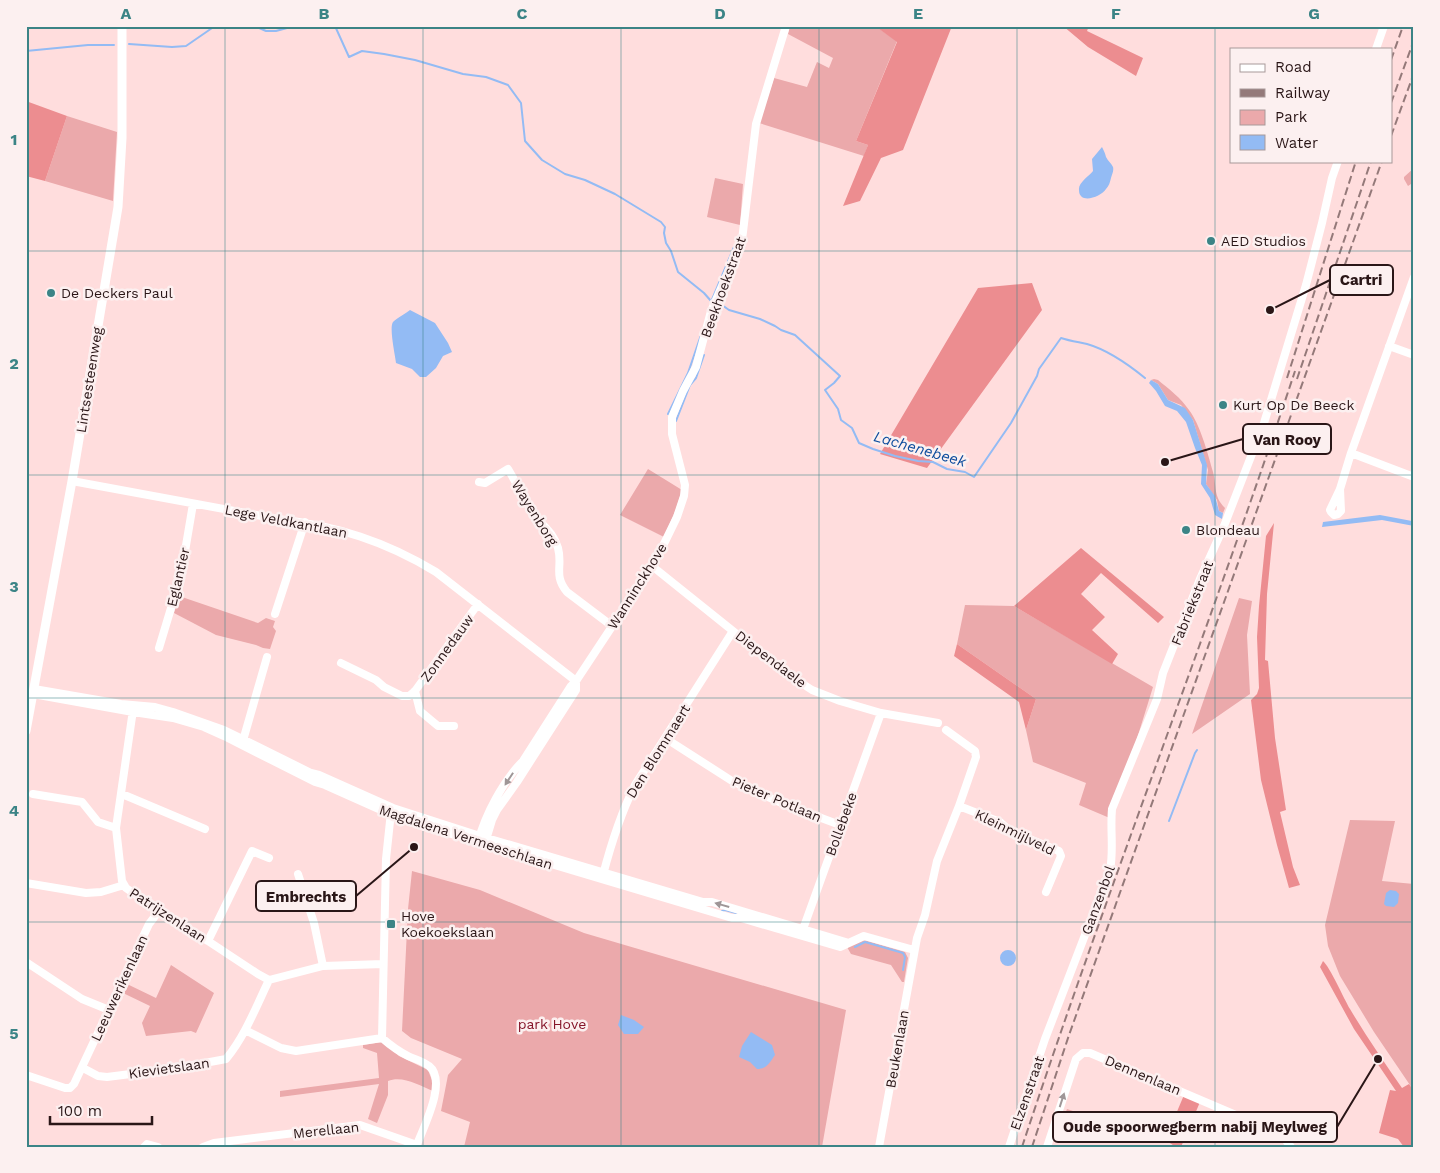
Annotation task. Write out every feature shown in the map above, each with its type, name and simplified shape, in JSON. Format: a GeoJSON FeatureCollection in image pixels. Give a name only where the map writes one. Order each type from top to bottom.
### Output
{"type":"FeatureCollection","features":[{"type":"Feature","properties":{"kind":"street","name":"Lintsesteenweg"},"geometry":{"type":"LineString","coordinates":[[26,731],[28,710],[34,692],[72,481],[118,207],[122,138],[122,26]]}},
{"type":"Feature","properties":{"kind":"street","name":"Beekhoekstraat"},"geometry":{"type":"LineString","coordinates":[[685,485],[672,434],[672,417],[698,360],[711,311],[742,240],[756,124],[786,26]]}},
{"type":"Feature","properties":{"kind":"street"},"geometry":{"type":"LineString","coordinates":[[1376,48],[1384,26]]}},
{"type":"Feature","properties":{"kind":"street","name":"Fabriekstraat"},"geometry":{"type":"LineString","coordinates":[[1163,673],[1264,423],[1306,285],[1338,162]]}},
{"type":"Feature","properties":{"kind":"street"},"geometry":{"type":"LineString","coordinates":[[1340,489],[1414,277]]}},
{"type":"Feature","properties":{"kind":"street"},"geometry":{"type":"LineString","coordinates":[[1389,346],[1414,354]]}},
{"type":"Feature","properties":{"kind":"street"},"geometry":{"type":"LineString","coordinates":[[1351,453],[1414,477]]}},
{"type":"Feature","properties":{"kind":"street","name":"Wayenborg"},"geometry":{"type":"LineString","coordinates":[[479,482],[485,483],[508,469],[534,514],[548,530],[557,545],[559,577],[563,588],[612,626]]}},
{"type":"Feature","properties":{"kind":"street","name":"Lege Veldkantlaan"},"geometry":{"type":"LineString","coordinates":[[72,481],[278,519],[305,522],[351,533],[393,548],[436,572],[576,680]]}},
{"type":"Feature","properties":{"kind":"street","name":"Wanninckhove"},"geometry":{"type":"LineString","coordinates":[[482,840],[488,813],[516,768],[523,761],[652,566],[682,504],[685,485]]}},
{"type":"Feature","properties":{"kind":"street","name":"Eglantier"},"geometry":{"type":"LineString","coordinates":[[159,648],[181,575],[193,504]]}},
{"type":"Feature","properties":{"kind":"street"},"geometry":{"type":"LineString","coordinates":[[276,614],[305,522]]}},
{"type":"Feature","properties":{"kind":"street","name":"Diependaele"},"geometry":{"type":"LineString","coordinates":[[652,566],[783,671],[812,690],[840,701],[881,713],[938,723]]}},
{"type":"Feature","properties":{"kind":"street","name":"Zonnedauw"},"geometry":{"type":"LineString","coordinates":[[341,663],[376,680],[384,687],[402,696],[409,696],[415,691],[478,604]]}},
{"type":"Feature","properties":{"kind":"street","name":"Den Blommaert"},"geometry":{"type":"LineString","coordinates":[[603,876],[618,824],[628,799],[642,773],[733,631]]}},
{"type":"Feature","properties":{"kind":"street"},"geometry":{"type":"LineString","coordinates":[[242,743],[267,658]]}},
{"type":"Feature","properties":{"kind":"street","name":"Ganzenbol"},"geometry":{"type":"LineString","coordinates":[[1045,1039],[1110,870],[1113,856],[1112,809],[1157,699],[1163,673]]}},
{"type":"Feature","properties":{"kind":"street","name":"Zonnedauw"},"geometry":{"type":"LineString","coordinates":[[415,691],[420,711],[438,726],[454,726]]}},
{"type":"Feature","properties":{"kind":"street","name":"Magdalena Vermeeschlaan"},"geometry":{"type":"LineString","coordinates":[[34,692],[133,709],[204,727],[242,743],[314,782],[392,811],[603,876],[703,902],[712,902],[802,932],[840,947],[864,936],[914,950]]}},
{"type":"Feature","properties":{"kind":"street","name":"Patrijzenlaan"},"geometry":{"type":"LineString","coordinates":[[133,709],[116,828],[124,885],[159,911],[269,980]]}},
{"type":"Feature","properties":{"kind":"street","name":"Bollebeke"},"geometry":{"type":"LineString","coordinates":[[802,932],[881,713]]}},
{"type":"Feature","properties":{"kind":"street","name":"Kleinmijlveld"},"geometry":{"type":"LineString","coordinates":[[914,950],[925,915],[937,860],[960,806],[976,753],[971,747],[946,730]]}},
{"type":"Feature","properties":{"kind":"street","name":"Pieter Potlaan"},"geometry":{"type":"LineString","coordinates":[[665,738],[732,781],[784,804],[840,825]]}},
{"type":"Feature","properties":{"kind":"street"},"geometry":{"type":"LineString","coordinates":[[33,794],[82,802],[98,822],[116,828]]}},
{"type":"Feature","properties":{"kind":"street"},"geometry":{"type":"LineString","coordinates":[[122,794],[205,828]]}},
{"type":"Feature","properties":{"kind":"street","name":"Kleinmijlveld"},"geometry":{"type":"LineString","coordinates":[[960,806],[1000,822],[1010,831],[1059,851],[1061,856],[1046,892]]}},
{"type":"Feature","properties":{"kind":"street"},"geometry":{"type":"LineString","coordinates":[[382,1038],[386,859],[392,811]]}},
{"type":"Feature","properties":{"kind":"street"},"geometry":{"type":"LineString","coordinates":[[208,941],[252,851],[269,858]]}},
{"type":"Feature","properties":{"kind":"street"},"geometry":{"type":"LineString","coordinates":[[298,874],[314,923],[323,966]]}},
{"type":"Feature","properties":{"kind":"street"},"geometry":{"type":"LineString","coordinates":[[26,884],[86,893],[100,892],[124,885]]}},
{"type":"Feature","properties":{"kind":"street","name":"Leeuwerikenlaan"},"geometry":{"type":"LineString","coordinates":[[26,1074],[65,1088],[70,1088],[74,1084],[149,924],[159,911]]}},
{"type":"Feature","properties":{"kind":"street","name":"Beukenlaan"},"geometry":{"type":"LineString","coordinates":[[879,1147],[914,950]]}},
{"type":"Feature","properties":{"kind":"street"},"geometry":{"type":"LineString","coordinates":[[26,962],[82,999],[109,1010]]}},
{"type":"Feature","properties":{"kind":"street"},"geometry":{"type":"LineString","coordinates":[[269,980],[323,966],[383,964]]}},
{"type":"Feature","properties":{"kind":"street","name":"Kievietslaan"},"geometry":{"type":"LineString","coordinates":[[82,1068],[98,1076],[107,1077],[226,1059],[245,1030],[269,980]]}},
{"type":"Feature","properties":{"kind":"street"},"geometry":{"type":"LineString","coordinates":[[245,1030],[281,1048],[296,1051],[382,1038],[399,1051],[428,1065],[435,1075],[437,1086],[434,1100],[417,1146]]}},
{"type":"Feature","properties":{"kind":"street","name":"Elzenstraat"},"geometry":{"type":"LineString","coordinates":[[1009,1147],[1045,1039]]}},
{"type":"Feature","properties":{"kind":"street","name":"Dennenlaan"},"geometry":{"type":"LineString","coordinates":[[1047,1147],[1076,1059],[1083,1053],[1090,1053],[1278,1132],[1291,1147]]}},
{"type":"Feature","properties":{"kind":"street","name":"Merellaan"},"geometry":{"type":"LineString","coordinates":[[203,1147],[214,1143],[360,1124],[417,1146]]}},
{"type":"Feature","properties":{"kind":"street"},"geometry":{"type":"LineString","coordinates":[[144,1147],[147,1144],[158,1147]]}},
{"type":"Feature","properties":{"kind":"green space"},"geometry":{"type":"Polygon","coordinates":[[[790,26],[875,26],[897,41],[856,141],[868,145],[864,156],[759,123],[774,78],[807,87],[817,62],[829,68],[833,58],[788,34],[790,26]]]}},
{"type":"Feature","properties":{"kind":"green space"},"geometry":{"type":"Polygon","coordinates":[[[67,116],[117,132],[113,201],[45,181],[67,116]]]}},
{"type":"Feature","properties":{"kind":"green space"},"geometry":{"type":"Polygon","coordinates":[[[1414,168],[1414,182],[1408,186],[1404,177],[1414,168]]]}},
{"type":"Feature","properties":{"kind":"green space"},"geometry":{"type":"Polygon","coordinates":[[[715,178],[743,184],[740,225],[707,217],[715,178]]]}},
{"type":"Feature","properties":{"kind":"green space"},"geometry":{"type":"Polygon","coordinates":[[[1151,380],[1158,380],[1179,398],[1197,423],[1211,465],[1217,495],[1225,508],[1223,513],[1219,511],[1217,500],[1206,484],[1208,470],[1193,420],[1181,405],[1168,400],[1158,384],[1151,380]]]}},
{"type":"Feature","properties":{"kind":"green space"},"geometry":{"type":"Polygon","coordinates":[[[648,469],[682,490],[664,537],[620,515],[648,469]]]}},
{"type":"Feature","properties":{"kind":"green space"},"geometry":{"type":"Polygon","coordinates":[[[179,596],[258,623],[266,618],[275,621],[273,627],[276,631],[270,649],[216,635],[174,613],[179,596]]]}},
{"type":"Feature","properties":{"kind":"green space"},"geometry":{"type":"Polygon","coordinates":[[[1239,598],[1252,601],[1247,635],[1250,694],[1192,734],[1239,598]]]}},
{"type":"Feature","properties":{"kind":"green space"},"geometry":{"type":"Polygon","coordinates":[[[965,605],[1014,606],[1153,687],[1112,819],[1079,805],[1086,783],[1033,762],[1026,730],[1036,699],[957,644],[965,605]]]}},
{"type":"Feature","properties":{"kind":"green space"},"geometry":{"type":"Polygon","coordinates":[[[1350,820],[1395,821],[1382,881],[1414,884],[1414,1091],[1374,1032],[1340,976],[1328,946],[1325,925],[1350,820]]]}},
{"type":"Feature","properties":{"kind":"green space","name":"park Hove"},"geometry":{"type":"Polygon","coordinates":[[[412,871],[480,890],[584,933],[846,1010],[822,1147],[464,1147],[470,1122],[441,1111],[448,1075],[462,1059],[411,1038],[402,1031],[408,909],[412,871]]]}},
{"type":"Feature","properties":{"kind":"green space"},"geometry":{"type":"Polygon","coordinates":[[[864,940],[905,952],[908,958],[904,982],[902,982],[891,965],[851,954],[847,947],[864,940]]]}},
{"type":"Feature","properties":{"kind":"green space"},"geometry":{"type":"Polygon","coordinates":[[[171,965],[214,993],[196,1033],[191,1031],[146,1036],[142,1023],[150,1006],[123,993],[127,984],[156,998],[171,965]]]}},
{"type":"Feature","properties":{"kind":"green space"},"geometry":{"type":"Polygon","coordinates":[[[382,1042],[399,1056],[428,1070],[433,1083],[433,1091],[405,1080],[393,1079],[388,1081],[388,1095],[377,1123],[368,1119],[379,1084],[280,1097],[280,1091],[379,1078],[377,1053],[363,1048],[363,1045],[382,1042]]]}},
{"type":"Feature","properties":{"kind":"green space"},"geometry":{"type":"Polygon","coordinates":[[[1067,1109],[1112,1124],[1106,1139],[1061,1124],[1067,1109]]]}},
{"type":"Feature","properties":{"kind":"shaded area"},"geometry":{"type":"Polygon","coordinates":[[[875,26],[952,26],[903,150],[881,158],[860,201],[843,206],[868,145],[856,141],[897,42],[875,26]]]}},
{"type":"Feature","properties":{"kind":"shaded area"},"geometry":{"type":"Polygon","coordinates":[[[1063,26],[1089,26],[1087,31],[1143,58],[1136,76],[1088,47],[1063,26]]]}},
{"type":"Feature","properties":{"kind":"shaded area"},"geometry":{"type":"Polygon","coordinates":[[[26,101],[67,116],[45,181],[26,176],[26,101]]]}},
{"type":"Feature","properties":{"kind":"shaded area"},"geometry":{"type":"Polygon","coordinates":[[[1032,283],[1042,310],[927,468],[880,454],[978,288],[1032,283]]]}},
{"type":"Feature","properties":{"kind":"shaded area"},"geometry":{"type":"Polygon","coordinates":[[[1274,523],[1267,594],[1265,660],[1268,661],[1275,738],[1286,810],[1280,812],[1293,867],[1300,885],[1289,888],[1261,780],[1251,700],[1257,694],[1259,688],[1257,637],[1259,606],[1266,536],[1274,523]]]}},
{"type":"Feature","properties":{"kind":"shaded area"},"geometry":{"type":"Polygon","coordinates":[[[1081,548],[1164,617],[1158,623],[1101,573],[1081,594],[1105,617],[1092,630],[1118,654],[1112,664],[1014,606],[1081,548]]]}},
{"type":"Feature","properties":{"kind":"shaded area"},"geometry":{"type":"Polygon","coordinates":[[[957,644],[1036,699],[1026,730],[1019,702],[954,656],[957,644]]]}},
{"type":"Feature","properties":{"kind":"shaded area"},"geometry":{"type":"Polygon","coordinates":[[[1323,961],[1356,1019],[1402,1088],[1409,1084],[1414,1091],[1414,1147],[1404,1147],[1398,1139],[1379,1133],[1390,1090],[1396,1091],[1354,1029],[1320,967],[1323,961]]]}},
{"type":"Feature","properties":{"kind":"shaded area"},"geometry":{"type":"Polygon","coordinates":[[[1184,1095],[1200,1102],[1181,1147],[1176,1147],[1165,1140],[1184,1095]]]}},
{"type":"Feature","properties":{"kind":"water"},"geometry":{"type":"Polygon","coordinates":[[[1102,147],[1113,167],[1109,184],[1100,195],[1091,198],[1083,197],[1080,195],[1079,187],[1093,171],[1092,159],[1102,147]]]}},
{"type":"Feature","properties":{"kind":"water"},"geometry":{"type":"Polygon","coordinates":[[[410,310],[435,323],[452,352],[443,356],[436,368],[426,377],[420,377],[412,369],[396,363],[392,325],[395,320],[410,310]]]}},
{"type":"Feature","properties":{"kind":"water"},"geometry":{"type":"Polygon","coordinates":[[[1151,380],[1158,384],[1168,400],[1185,408],[1193,420],[1207,465],[1206,484],[1215,496],[1219,511],[1223,513],[1222,519],[1215,515],[1210,498],[1201,484],[1202,465],[1186,422],[1177,411],[1165,406],[1149,383],[1151,380]]]}},
{"type":"Feature","properties":{"kind":"water"},"geometry":{"type":"Polygon","coordinates":[[[1380,515],[1412,521],[1414,526],[1382,520],[1322,527],[1323,522],[1380,515]]]}},
{"type":"Feature","properties":{"kind":"water"},"geometry":{"type":"Polygon","coordinates":[[[1390,890],[1396,891],[1399,894],[1398,903],[1394,907],[1384,904],[1386,893],[1390,890]]]}},
{"type":"Feature","properties":{"kind":"water"},"geometry":{"type":"Polygon","coordinates":[[[1005,950],[1011,950],[1016,955],[1014,964],[1005,966],[1000,961],[1000,955],[1005,950]]]}},
{"type":"Feature","properties":{"kind":"water"},"geometry":{"type":"Polygon","coordinates":[[[621,1015],[634,1020],[644,1027],[638,1034],[624,1034],[618,1025],[621,1015]]]}},
{"type":"Feature","properties":{"kind":"water"},"geometry":{"type":"Polygon","coordinates":[[[751,1032],[772,1045],[775,1055],[768,1065],[760,1069],[739,1057],[742,1046],[751,1032]]]}},
{"type":"Feature","properties":{"kind":"waterway","name":"Lachenebeek"},"geometry":{"type":"LineString","coordinates":[[129,44],[186,46],[215,26]]}},
{"type":"Feature","properties":{"kind":"waterway","name":"Lachenebeek"},"geometry":{"type":"LineString","coordinates":[[253,26],[266,31],[302,26]]}},
{"type":"Feature","properties":{"kind":"waterway"},"geometry":{"type":"LineString","coordinates":[[335,26],[349,57],[362,51],[384,54],[415,60],[463,74],[486,77],[508,85],[521,103],[525,141],[542,160],[565,174],[585,180],[615,194],[661,222],[665,227],[666,243],[671,251],[678,272],[711,301]]}},
{"type":"Feature","properties":{"kind":"waterway","name":"Lachenebeek"},"geometry":{"type":"LineString","coordinates":[[26,51],[88,45],[114,45]]}},
{"type":"Feature","properties":{"kind":"waterway"},"geometry":{"type":"LineString","coordinates":[[711,302],[734,247]]}},
{"type":"Feature","properties":{"kind":"waterway","name":"Lachenebeek"},"geometry":{"type":"LineString","coordinates":[[717,304],[729,310],[760,319],[795,335],[840,376],[825,390],[838,409],[841,420],[852,428],[859,443],[895,456],[933,462],[947,469],[965,472],[974,477],[1011,423],[1039,369],[1061,338],[1103,350],[1145,378]]}},
{"type":"Feature","properties":{"kind":"waterway"},"geometry":{"type":"LineString","coordinates":[[668,414],[688,373],[701,335]]}},
{"type":"Feature","properties":{"kind":"waterway"},"geometry":{"type":"LineString","coordinates":[[676,421],[690,385],[696,378],[704,355]]}},
{"type":"Feature","properties":{"kind":"waterway"},"geometry":{"type":"LineString","coordinates":[[1169,821],[1197,750]]}},
{"type":"Feature","properties":{"kind":"waterway"},"geometry":{"type":"LineString","coordinates":[[722,911],[736,913]]}},
{"type":"Feature","properties":{"kind":"waterway"},"geometry":{"type":"LineString","coordinates":[[855,947],[865,942],[903,953],[905,957],[903,970]]}},
{"type":"Feature","properties":{"kind":"railway"},"geometry":{"type":"LineString","coordinates":[[1392,57],[1403,26]]}},
{"type":"Feature","properties":{"kind":"railway"},"geometry":{"type":"LineString","coordinates":[[1392,100],[1414,40]]}},
{"type":"Feature","properties":{"kind":"railway"},"geometry":{"type":"LineString","coordinates":[[1392,133],[1414,73]]}},
{"type":"Feature","properties":{"kind":"railway"},"geometry":{"type":"LineString","coordinates":[[1287,378],[1356,162]]}},
{"type":"Feature","properties":{"kind":"railway"},"geometry":{"type":"LineString","coordinates":[[1297,379],[1371,162]]}},
{"type":"Feature","properties":{"kind":"railway"},"geometry":{"type":"LineString","coordinates":[[1032,1147],[1069,1035],[1382,162]]}},
{"type":"Feature","properties":{"kind":"railway"},"geometry":{"type":"LineString","coordinates":[[1022,1147],[1089,952],[1228,565],[1295,371]]}},
{"type":"Feature","properties":{"kind":"place","name":"AED Studios"},"geometry":{"type":"Point","coordinates":[1211,241]}},
{"type":"Feature","properties":{"kind":"place","name":"De Deckers Paul"},"geometry":{"type":"Point","coordinates":[51,293]}},
{"type":"Feature","properties":{"kind":"place","name":"Cartri"},"geometry":{"type":"Point","coordinates":[1270,310]}},
{"type":"Feature","properties":{"kind":"place","name":"Kurt Op De Beeck"},"geometry":{"type":"Point","coordinates":[1223,405]}},
{"type":"Feature","properties":{"kind":"place","name":"Van Rooy"},"geometry":{"type":"Point","coordinates":[1165,462]}},
{"type":"Feature","properties":{"kind":"place","name":"Blondeau"},"geometry":{"type":"Point","coordinates":[1186,530]}},
{"type":"Feature","properties":{"kind":"place","name":"Embrechts"},"geometry":{"type":"Point","coordinates":[414,847]}},
{"type":"Feature","properties":{"kind":"place","name":"Hove Koekoekslaan"},"geometry":{"type":"Point","coordinates":[391,924]}},
{"type":"Feature","properties":{"kind":"place","name":"Oude spoorwegberm nabij Meylweg"},"geometry":{"type":"Point","coordinates":[1378,1059]}}]}
